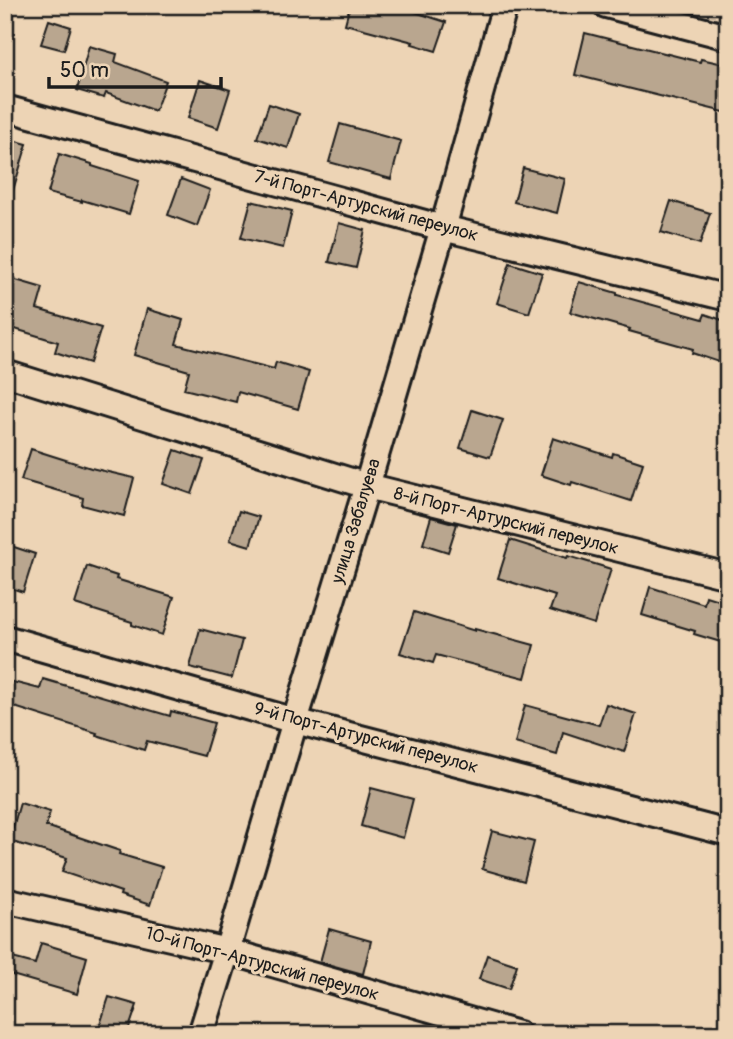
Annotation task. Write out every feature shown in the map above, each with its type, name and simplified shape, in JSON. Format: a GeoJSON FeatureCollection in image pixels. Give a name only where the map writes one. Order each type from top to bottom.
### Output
{"type":"FeatureCollection","features":[{"type":"Feature","properties":{"kind":"street","name":"улица Забалуева"},"geometry":{"type":"LineString","coordinates":[[201,1034],[367,486],[505,5]]}},
{"type":"Feature","properties":{"kind":"street"},"geometry":{"type":"LineString","coordinates":[[606,5],[728,37]]}},
{"type":"Feature","properties":{"kind":"street","name":"7-й Порт-Артурский переулок"},"geometry":{"type":"LineString","coordinates":[[5,108],[443,228],[728,298]]}},
{"type":"Feature","properties":{"kind":"street","name":"8-й Порт-Артурский переулок"},"geometry":{"type":"LineString","coordinates":[[5,373],[367,486],[728,576]]}},
{"type":"Feature","properties":{"kind":"street","name":"9-й Порт-Артурский переулок"},"geometry":{"type":"LineString","coordinates":[[5,638],[295,721],[728,833]]}},
{"type":"Feature","properties":{"kind":"street","name":"10-й Порт-Артурский переулок"},"geometry":{"type":"LineString","coordinates":[[5,900],[227,951],[518,1034]]}},
{"type":"Feature","properties":{"kind":"building"},"geometry":{"type":"Polygon","coordinates":[[[350,5],[393,5],[446,22],[436,51],[345,24],[350,5]]]}},
{"type":"Feature","properties":{"kind":"building"},"geometry":{"type":"Polygon","coordinates":[[[49,20],[71,27],[64,50],[41,44],[49,20]]]}},
{"type":"Feature","properties":{"kind":"building"},"geometry":{"type":"Polygon","coordinates":[[[585,33],[700,62],[701,59],[728,65],[728,113],[575,75],[585,33]]]}},
{"type":"Feature","properties":{"kind":"building"},"geometry":{"type":"Polygon","coordinates":[[[89,46],[117,54],[115,62],[166,81],[155,111],[106,93],[104,98],[77,90],[89,46]]]}},
{"type":"Feature","properties":{"kind":"building"},"geometry":{"type":"Polygon","coordinates":[[[200,80],[230,90],[218,128],[188,118],[200,80]]]}},
{"type":"Feature","properties":{"kind":"building"},"geometry":{"type":"Polygon","coordinates":[[[269,104],[299,114],[288,148],[257,138],[269,104]]]}},
{"type":"Feature","properties":{"kind":"building"},"geometry":{"type":"Polygon","coordinates":[[[340,124],[401,141],[391,179],[329,162],[340,124]]]}},
{"type":"Feature","properties":{"kind":"building"},"geometry":{"type":"Polygon","coordinates":[[[5,138],[27,144],[10,200],[5,199],[5,138]]]}},
{"type":"Feature","properties":{"kind":"building"},"geometry":{"type":"Polygon","coordinates":[[[59,154],[139,181],[129,214],[48,193],[59,154]]]}},
{"type":"Feature","properties":{"kind":"building"},"geometry":{"type":"Polygon","coordinates":[[[523,168],[565,179],[557,213],[514,202],[523,168]]]}},
{"type":"Feature","properties":{"kind":"building"},"geometry":{"type":"Polygon","coordinates":[[[181,179],[210,190],[197,226],[168,215],[181,179]]]}},
{"type":"Feature","properties":{"kind":"building"},"geometry":{"type":"Polygon","coordinates":[[[251,201],[292,211],[283,248],[241,238],[251,201]]]}},
{"type":"Feature","properties":{"kind":"building"},"geometry":{"type":"Polygon","coordinates":[[[671,201],[710,213],[700,244],[661,232],[671,201]]]}},
{"type":"Feature","properties":{"kind":"building"},"geometry":{"type":"Polygon","coordinates":[[[339,223],[365,230],[356,268],[329,262],[339,223]]]}},
{"type":"Feature","properties":{"kind":"building"},"geometry":{"type":"Polygon","coordinates":[[[510,263],[542,273],[529,313],[497,303],[510,263]]]}},
{"type":"Feature","properties":{"kind":"building"},"geometry":{"type":"Polygon","coordinates":[[[9,278],[43,288],[37,309],[101,328],[90,363],[55,352],[58,342],[5,326],[5,291],[9,278]]]}},
{"type":"Feature","properties":{"kind":"building"},"geometry":{"type":"Polygon","coordinates":[[[579,282],[703,319],[705,314],[728,322],[728,365],[692,353],[693,349],[570,312],[579,282]]]}},
{"type":"Feature","properties":{"kind":"building"},"geometry":{"type":"Polygon","coordinates":[[[147,309],[183,320],[176,344],[274,369],[276,362],[309,372],[298,409],[238,392],[236,402],[184,389],[189,371],[134,355],[147,309]]]}},
{"type":"Feature","properties":{"kind":"building"},"geometry":{"type":"Polygon","coordinates":[[[472,410],[503,420],[490,457],[460,448],[472,410]]]}},
{"type":"Feature","properties":{"kind":"building"},"geometry":{"type":"Polygon","coordinates":[[[553,438],[612,457],[613,453],[643,463],[631,501],[541,475],[553,438]]]}},
{"type":"Feature","properties":{"kind":"building"},"geometry":{"type":"Polygon","coordinates":[[[31,449],[134,478],[124,516],[82,505],[83,498],[21,480],[31,449]]]}},
{"type":"Feature","properties":{"kind":"building"},"geometry":{"type":"Polygon","coordinates":[[[175,450],[204,460],[192,494],[163,484],[175,450]]]}},
{"type":"Feature","properties":{"kind":"building"},"geometry":{"type":"Polygon","coordinates":[[[239,511],[259,517],[250,546],[230,540],[239,511]]]}},
{"type":"Feature","properties":{"kind":"building"},"geometry":{"type":"Polygon","coordinates":[[[431,517],[457,524],[448,552],[423,544],[431,517]]]}},
{"type":"Feature","properties":{"kind":"building"},"geometry":{"type":"Polygon","coordinates":[[[510,540],[611,569],[594,624],[550,610],[555,596],[498,578],[510,540]]]}},
{"type":"Feature","properties":{"kind":"building"},"geometry":{"type":"Polygon","coordinates":[[[5,544],[35,554],[23,592],[5,586],[5,544]]]}},
{"type":"Feature","properties":{"kind":"building"},"geometry":{"type":"Polygon","coordinates":[[[87,566],[117,576],[116,579],[174,597],[162,635],[132,625],[132,622],[75,604],[87,566]]]}},
{"type":"Feature","properties":{"kind":"building"},"geometry":{"type":"Polygon","coordinates":[[[650,587],[704,604],[706,596],[728,603],[728,633],[724,643],[642,615],[650,587]]]}},
{"type":"Feature","properties":{"kind":"building"},"geometry":{"type":"Polygon","coordinates":[[[414,612],[475,631],[534,645],[525,678],[436,655],[433,663],[400,653],[414,612]]]}},
{"type":"Feature","properties":{"kind":"building"},"geometry":{"type":"Polygon","coordinates":[[[200,629],[242,640],[232,678],[190,667],[200,629]]]}},
{"type":"Feature","properties":{"kind":"building"},"geometry":{"type":"Polygon","coordinates":[[[43,679],[170,716],[171,711],[214,723],[204,756],[147,741],[144,750],[5,704],[5,680],[40,689],[43,679]]]}},
{"type":"Feature","properties":{"kind":"building"},"geometry":{"type":"Polygon","coordinates":[[[606,704],[636,714],[624,752],[563,732],[557,755],[515,743],[525,705],[599,725],[606,704]]]}},
{"type":"Feature","properties":{"kind":"building"},"geometry":{"type":"Polygon","coordinates":[[[371,788],[413,799],[403,838],[361,826],[371,788]]]}},
{"type":"Feature","properties":{"kind":"building"},"geometry":{"type":"Polygon","coordinates":[[[20,803],[50,812],[46,826],[162,867],[150,905],[62,872],[67,858],[9,841],[20,803]]]}},
{"type":"Feature","properties":{"kind":"building"},"geometry":{"type":"Polygon","coordinates":[[[492,831],[534,842],[524,881],[482,869],[492,831]]]}},
{"type":"Feature","properties":{"kind":"building"},"geometry":{"type":"Polygon","coordinates":[[[329,929],[371,941],[363,974],[320,962],[329,929]]]}},
{"type":"Feature","properties":{"kind":"building"},"geometry":{"type":"Polygon","coordinates":[[[41,943],[87,957],[77,994],[5,973],[5,956],[35,964],[41,943]]]}},
{"type":"Feature","properties":{"kind":"building"},"geometry":{"type":"Polygon","coordinates":[[[487,955],[517,965],[509,989],[479,979],[487,955]]]}},
{"type":"Feature","properties":{"kind":"building"},"geometry":{"type":"Polygon","coordinates":[[[109,997],[137,1005],[127,1034],[97,1034],[109,997]]]}}]}
